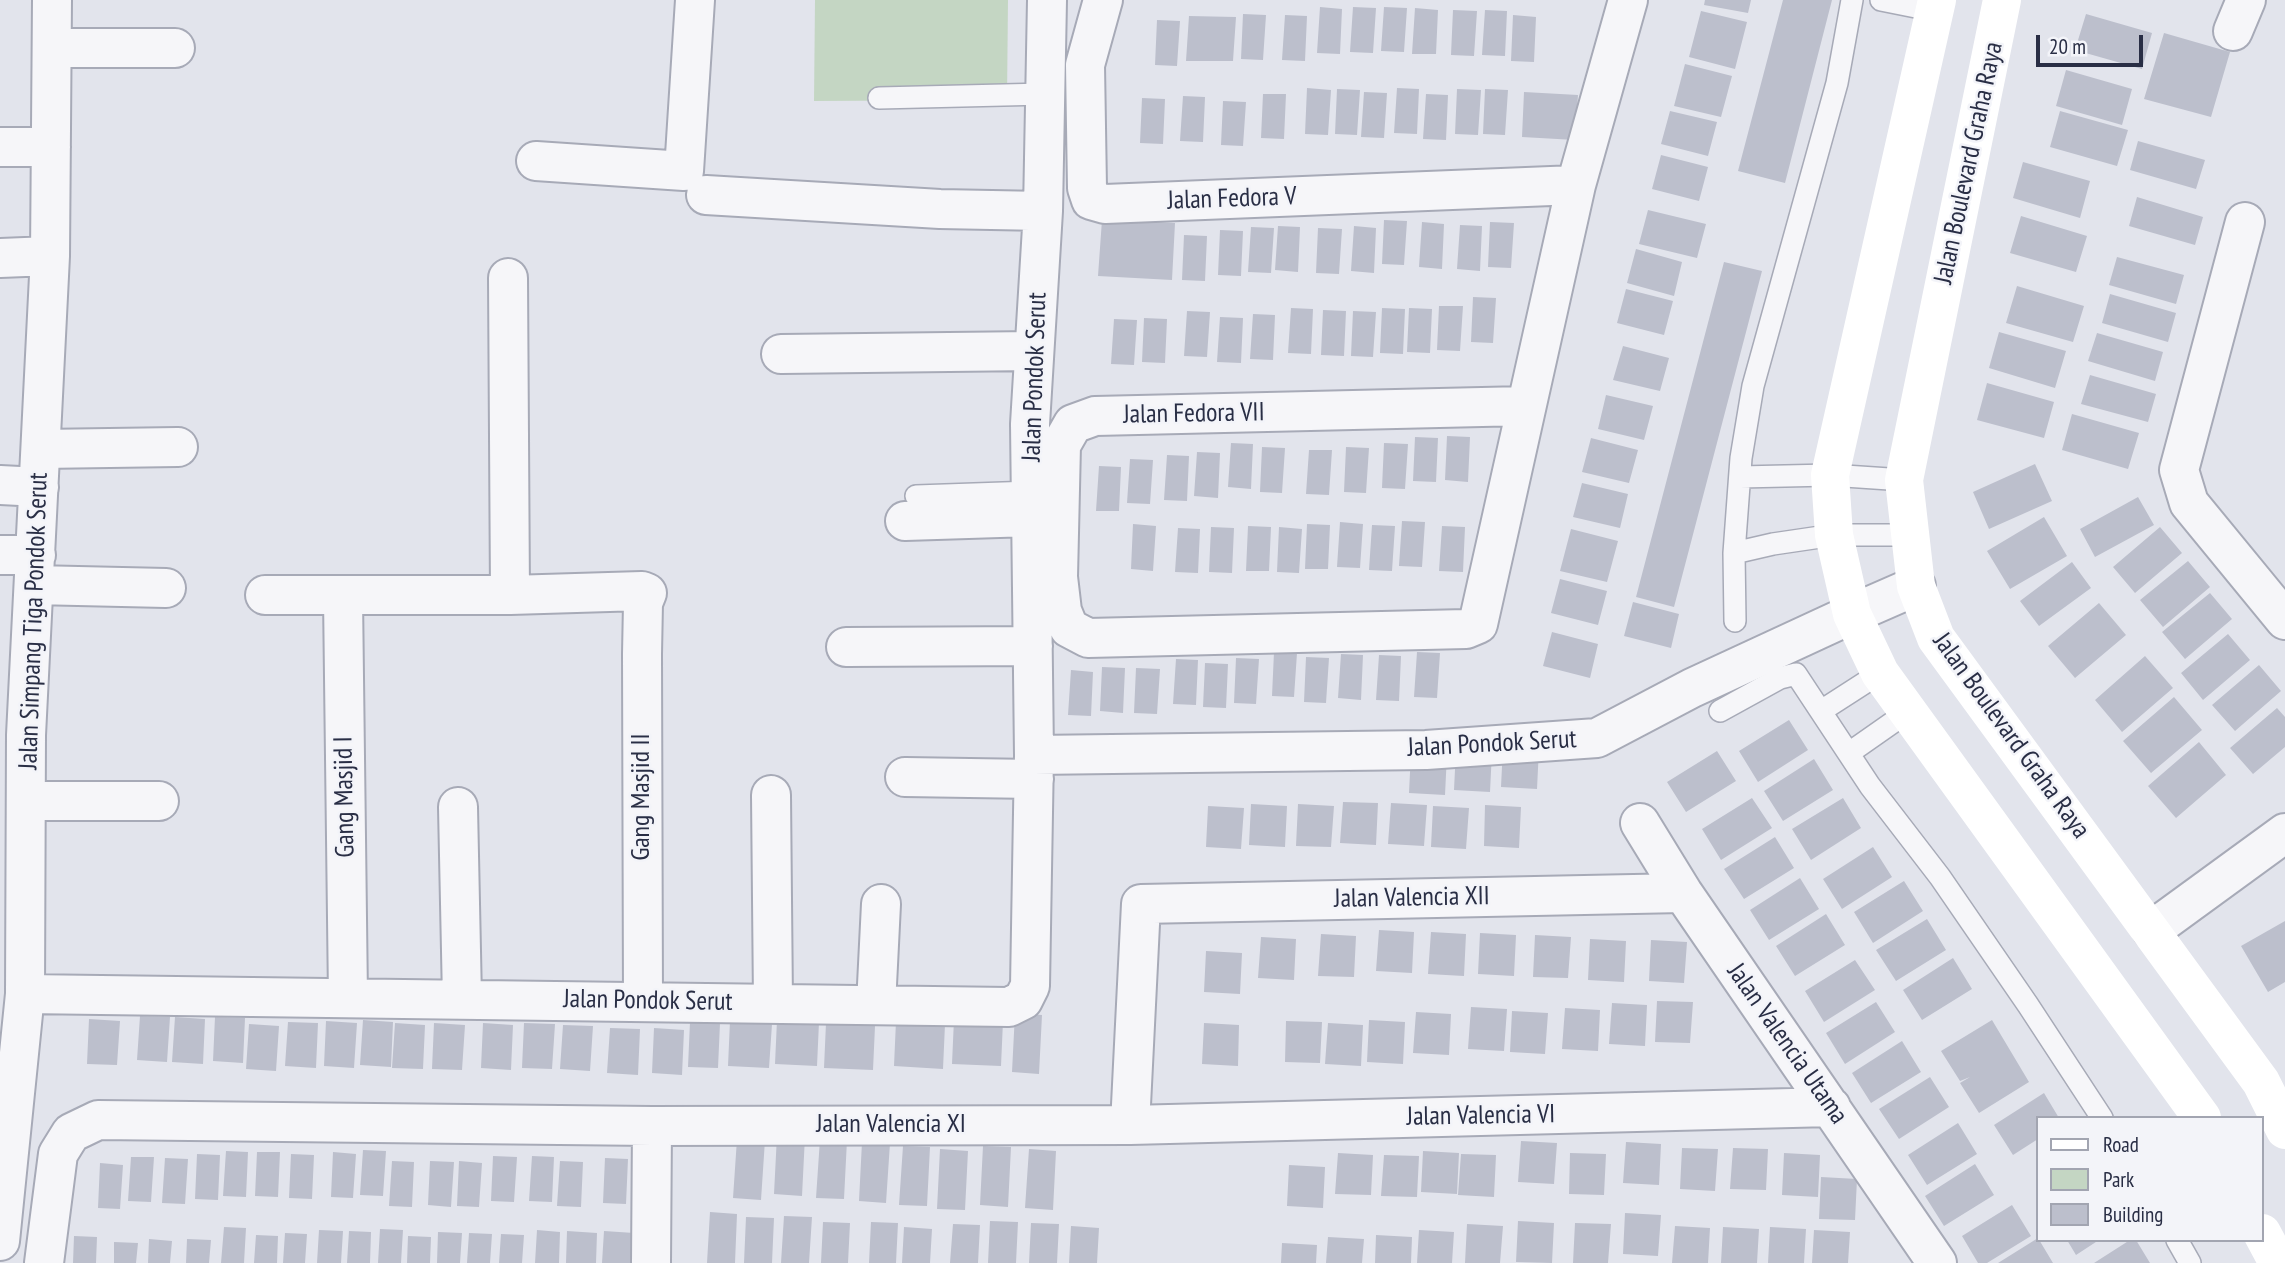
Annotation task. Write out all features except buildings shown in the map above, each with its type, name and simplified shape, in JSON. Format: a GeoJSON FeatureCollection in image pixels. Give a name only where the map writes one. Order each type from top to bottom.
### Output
{"type":"FeatureCollection","features":[{"type":"Feature","properties":{"kind":"main road","name":"Jalan Boulevard Graha Raya"},"geometry":{"type":"LineString","coordinates":[[2002,0],[1904,480],[1916,586],[1936,638],[2261,1082],[2285,1130]]}},
{"type":"Feature","properties":{"kind":"main road"},"geometry":{"type":"LineString","coordinates":[[1937,5],[1830,475],[1834,535],[1852,614],[1880,673],[2201,1116]]}},
{"type":"Feature","properties":{"kind":"main road"},"geometry":{"type":"LineString","coordinates":[[2264,1237],[2278,1263]]}},
{"type":"Feature","properties":{"kind":"street","name":"Jalan Simpang Tiga Pondok Serut"},"geometry":{"type":"LineString","coordinates":[[0,1239],[7,1088],[24,994],[13,734],[24,565],[39,487],[50,256],[52,0]]}},
{"type":"Feature","properties":{"kind":"street"},"geometry":{"type":"LineString","coordinates":[[536,161],[684,171],[695,0]]}},
{"type":"Feature","properties":{"kind":"street","name":"Jalan Pondok Serut"},"geometry":{"type":"LineString","coordinates":[[24,994],[1009,1007],[1023,1000],[1030,986],[1034,767],[1033,351],[1042,211],[1047,0]]}},
{"type":"Feature","properties":{"kind":"street","name":"Jalan Fedora V"},"geometry":{"type":"LineString","coordinates":[[1102,0],[1085,65],[1087,188],[1091,200],[1105,204],[1576,185]]}},
{"type":"Feature","properties":{"kind":"street"},"geometry":{"type":"LineString","coordinates":[[1525,406],[1576,185],[1628,0]]}},
{"type":"Feature","properties":{"kind":"street"},"geometry":{"type":"LineString","coordinates":[[52,48],[175,48]]}},
{"type":"Feature","properties":{"kind":"street"},"geometry":{"type":"LineString","coordinates":[[0,147],[51,147]]}},
{"type":"Feature","properties":{"kind":"street"},"geometry":{"type":"LineString","coordinates":[[706,195],[940,209],[1042,211]]}},
{"type":"Feature","properties":{"kind":"street"},"geometry":{"type":"LineString","coordinates":[[2245,222],[2179,470],[2189,503],[2279,599]]}},
{"type":"Feature","properties":{"kind":"street"},"geometry":{"type":"LineString","coordinates":[[0,258],[50,256]]}},
{"type":"Feature","properties":{"kind":"street"},"geometry":{"type":"LineString","coordinates":[[265,595],[510,595],[508,278]]}},
{"type":"Feature","properties":{"kind":"street"},"geometry":{"type":"LineString","coordinates":[[780,354],[1033,351]]}},
{"type":"Feature","properties":{"kind":"street","name":"Jalan Fedora VII"},"geometry":{"type":"LineString","coordinates":[[1525,406],[1478,624],[1466,629],[1088,638],[1069,628],[1062,611],[1058,577],[1061,445],[1073,424],[1095,416],[1525,406]]}},
{"type":"Feature","properties":{"kind":"street"},"geometry":{"type":"LineString","coordinates":[[41,449],[178,447]]}},
{"type":"Feature","properties":{"kind":"street"},"geometry":{"type":"LineString","coordinates":[[0,485],[39,487]]}},
{"type":"Feature","properties":{"kind":"street"},"geometry":{"type":"LineString","coordinates":[[910,508],[1032,505]]}},
{"type":"Feature","properties":{"kind":"street"},"geometry":{"type":"LineString","coordinates":[[24,565],[166,588]]}},
{"type":"Feature","properties":{"kind":"street","name":"Jalan Pondok Serut"},"geometry":{"type":"LineString","coordinates":[[1034,767],[1426,750],[1597,738],[1692,688],[1916,586]]}},
{"type":"Feature","properties":{"kind":"street","name":"Gang Masjid II"},"geometry":{"type":"LineString","coordinates":[[510,595],[642,590],[647,593],[643,603],[642,654],[643,1001]]}},
{"type":"Feature","properties":{"kind":"street","name":"Gang Masjid I"},"geometry":{"type":"LineString","coordinates":[[343,597],[348,998]]}},
{"type":"Feature","properties":{"kind":"street"},"geometry":{"type":"LineString","coordinates":[[846,647],[1033,646]]}},
{"type":"Feature","properties":{"kind":"street"},"geometry":{"type":"LineString","coordinates":[[905,777],[1034,767]]}},
{"type":"Feature","properties":{"kind":"street"},"geometry":{"type":"LineString","coordinates":[[771,795],[773,1003]]}},
{"type":"Feature","properties":{"kind":"street"},"geometry":{"type":"LineString","coordinates":[[18,824],[159,801]]}},
{"type":"Feature","properties":{"kind":"street"},"geometry":{"type":"LineString","coordinates":[[458,807],[462,999]]}},
{"type":"Feature","properties":{"kind":"street","name":"Jalan Valencia Utama"},"geometry":{"type":"LineString","coordinates":[[1640,823],[1683,893],[1937,1263]]}},
{"type":"Feature","properties":{"kind":"street"},"geometry":{"type":"LineString","coordinates":[[2152,930],[2285,833]]}},
{"type":"Feature","properties":{"kind":"street","name":"Jalan Valencia XII"},"geometry":{"type":"LineString","coordinates":[[1130,1125],[1141,904],[1683,893]]}},
{"type":"Feature","properties":{"kind":"street"},"geometry":{"type":"LineString","coordinates":[[876,1005],[881,904]]}},
{"type":"Feature","properties":{"kind":"street","name":"Jalan Valencia VI"},"geometry":{"type":"LineString","coordinates":[[1130,1125],[1831,1107]]}},
{"type":"Feature","properties":{"kind":"street","name":"Jalan Valencia XI"},"geometry":{"type":"LineString","coordinates":[[44,1263],[58,1154],[71,1133],[98,1120],[652,1126],[1130,1125]]}},
{"type":"Feature","properties":{"kind":"street"},"geometry":{"type":"LineString","coordinates":[[651,1263],[652,1126]]}},
{"type":"Feature","properties":{"kind":"lane"},"geometry":{"type":"LineString","coordinates":[[1735,621],[1734,554],[1740,477],[1753,386],[1837,83],[1852,0]]}},
{"type":"Feature","properties":{"kind":"lane"},"geometry":{"type":"LineString","coordinates":[[1881,0],[1937,5]]}},
{"type":"Feature","properties":{"kind":"lane"},"geometry":{"type":"LineString","coordinates":[[879,98],[1045,94]]}},
{"type":"Feature","properties":{"kind":"lane"},"geometry":{"type":"LineString","coordinates":[[1740,477],[1830,475],[1904,480]]}},
{"type":"Feature","properties":{"kind":"lane"},"geometry":{"type":"LineString","coordinates":[[1734,554],[1773,544],[1834,535],[1909,535]]}},
{"type":"Feature","properties":{"kind":"lane"},"geometry":{"type":"LineString","coordinates":[[1821,711],[1880,673]]}},
{"type":"Feature","properties":{"kind":"lane"},"geometry":{"type":"LineString","coordinates":[[1720,711],[1780,678],[1796,674],[1849,753],[1940,877],[2101,1116]]}},
{"type":"Feature","properties":{"kind":"lane"},"geometry":{"type":"LineString","coordinates":[[1849,753],[1909,711]]}},
{"type":"Feature","properties":{"kind":"lane"},"geometry":{"type":"LineString","coordinates":[[2179,1242],[2190,1263]]}},
{"type":"Feature","properties":{"kind":"green space"},"geometry":{"type":"Polygon","coordinates":[[[815,0],[1008,0],[1007,100],[814,101],[815,0]]]}}]}
